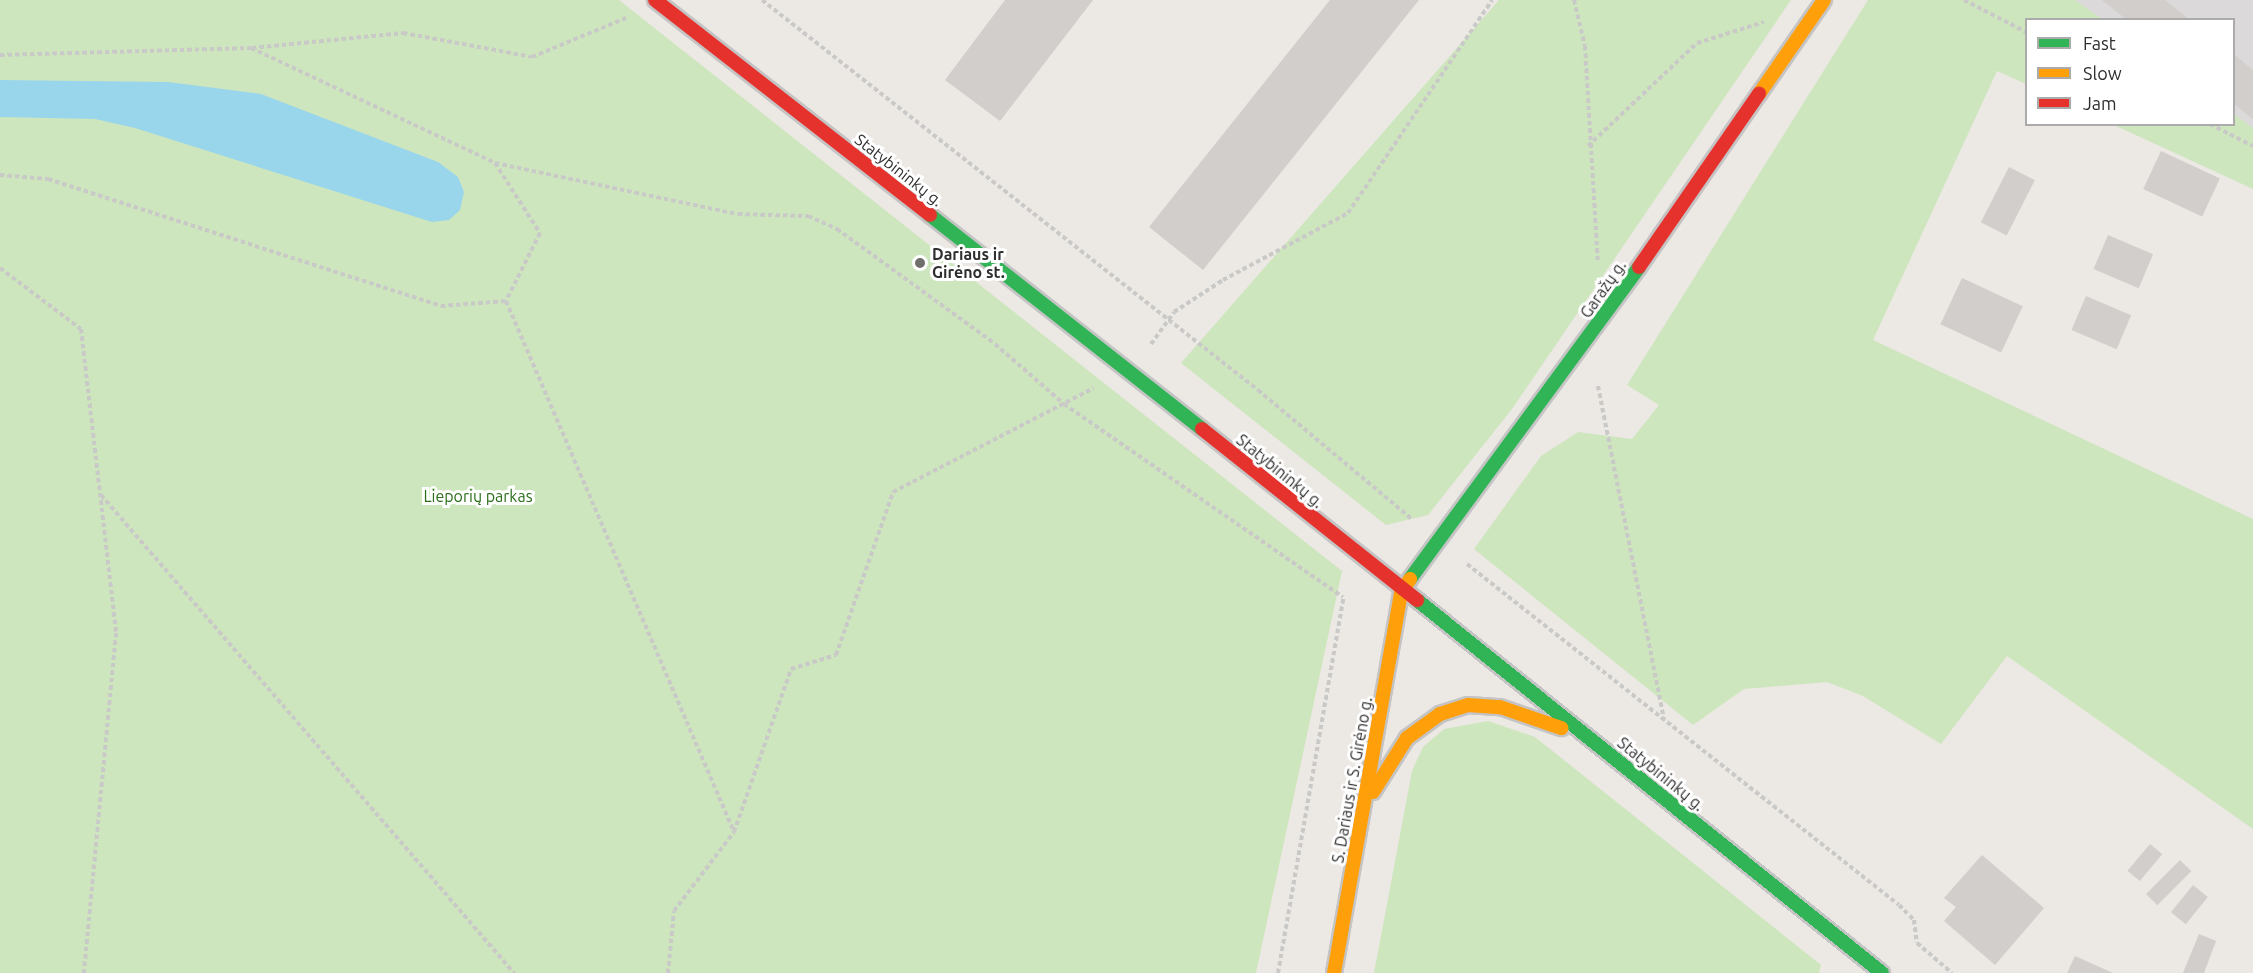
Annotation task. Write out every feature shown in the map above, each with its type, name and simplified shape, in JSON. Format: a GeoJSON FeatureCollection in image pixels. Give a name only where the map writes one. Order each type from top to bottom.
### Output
{"type":"FeatureCollection","features":[{"type":"Feature","properties":{"kind":"main road","name":"Garažų g."},"geometry":{"type":"LineString","coordinates":[[1401,592],[1602,320],[1824,0]]}},
{"type":"Feature","properties":{"kind":"main road","name":"Statybininkų g."},"geometry":{"type":"LineString","coordinates":[[657,2],[1130,371],[1401,592],[1592,740],[1882,973]]}},
{"type":"Feature","properties":{"kind":"main road","name":"S. Dariaus ir S. Girėno g."},"geometry":{"type":"LineString","coordinates":[[1334,973],[1366,804],[1401,592]]}},
{"type":"Feature","properties":{"kind":"main road"},"geometry":{"type":"LineString","coordinates":[[1366,804],[1407,738],[1440,714],[1467,705],[1500,707],[1592,740]]}},
{"type":"Feature","properties":{"kind":"path"},"geometry":{"type":"LineString","coordinates":[[762,0],[1169,320],[1439,541],[1899,905],[1914,920],[1917,944],[1952,973]]}},
{"type":"Feature","properties":{"kind":"path"},"geometry":{"type":"LineString","coordinates":[[1130,371],[1169,320],[1223,280],[1348,213],[1492,0]]}},
{"type":"Feature","properties":{"kind":"path"},"geometry":{"type":"LineString","coordinates":[[1574,0],[1585,46],[1588,146],[1599,273]]}},
{"type":"Feature","properties":{"kind":"path"},"geometry":{"type":"LineString","coordinates":[[1964,0],[2025,32]]}},
{"type":"Feature","properties":{"kind":"path"},"geometry":{"type":"LineString","coordinates":[[0,55],[251,48],[403,33],[532,57],[657,2]]}},
{"type":"Feature","properties":{"kind":"path"},"geometry":{"type":"LineString","coordinates":[[1588,146],[1697,43],[1771,20]]}},
{"type":"Feature","properties":{"kind":"path"},"geometry":{"type":"LineString","coordinates":[[251,48],[495,163],[738,214],[808,216],[837,229],[995,344],[1064,404],[1343,597]]}},
{"type":"Feature","properties":{"kind":"path"},"geometry":{"type":"LineString","coordinates":[[2214,126],[2253,146]]}},
{"type":"Feature","properties":{"kind":"path"},"geometry":{"type":"LineString","coordinates":[[495,163],[540,232],[506,301],[734,832]]}},
{"type":"Feature","properties":{"kind":"path"},"geometry":{"type":"LineString","coordinates":[[0,175],[48,179],[441,306],[506,301]]}},
{"type":"Feature","properties":{"kind":"path"},"geometry":{"type":"LineString","coordinates":[[0,268],[81,329],[116,633],[84,973]]}},
{"type":"Feature","properties":{"kind":"path"},"geometry":{"type":"LineString","coordinates":[[668,973],[675,911],[734,832],[792,669],[836,655],[893,492],[1096,387],[1117,362]]}},
{"type":"Feature","properties":{"kind":"path"},"geometry":{"type":"LineString","coordinates":[[1597,381],[1664,720]]}},
{"type":"Feature","properties":{"kind":"path"},"geometry":{"type":"LineString","coordinates":[[100,494],[513,973]]}},
{"type":"Feature","properties":{"kind":"path"},"geometry":{"type":"LineString","coordinates":[[1404,525],[1410,517]]}},
{"type":"Feature","properties":{"kind":"path"},"geometry":{"type":"LineString","coordinates":[[1278,973],[1343,597],[1370,565]]}},
{"type":"Feature","properties":{"kind":"shaded area"},"geometry":{"type":"Polygon","coordinates":[[[2075,0],[2253,0],[2253,128],[2235,115],[2235,18],[2101,18],[2075,0]]]}},
{"type":"Feature","properties":{"kind":"green space","name":"Lieporių parkas"},"geometry":{"type":"Polygon","coordinates":[[[0,0],[619,0],[1342,571],[1256,973],[0,973],[0,0]]]}},
{"type":"Feature","properties":{"kind":"green space"},"geometry":{"type":"Polygon","coordinates":[[[1499,0],[1791,0],[1512,409],[1428,515],[1386,525],[1181,363],[1499,0]]]}},
{"type":"Feature","properties":{"kind":"green space"},"geometry":{"type":"Polygon","coordinates":[[[1868,0],[2075,0],[2101,18],[2025,18],[2025,84],[1997,71],[1873,340],[2253,519],[2253,829],[2007,656],[1941,744],[1863,696],[1827,682],[1744,689],[1693,725],[1474,549],[1541,456],[1578,432],[1632,439],[1659,405],[1627,385],[1868,0]]]}},
{"type":"Feature","properties":{"kind":"green space"},"geometry":{"type":"Polygon","coordinates":[[[2235,115],[2253,128],[2253,189],[2116,126],[2235,126],[2235,115]]]}},
{"type":"Feature","properties":{"kind":"green space"},"geometry":{"type":"Polygon","coordinates":[[[1488,721],[1535,737],[1821,965],[1819,973],[1374,973],[1412,771],[1423,747],[1444,729],[1488,721]]]}},
{"type":"Feature","properties":{"kind":"water"},"geometry":{"type":"Polygon","coordinates":[[[0,80],[168,82],[261,94],[438,162],[458,177],[464,192],[460,210],[449,220],[432,222],[135,128],[95,119],[0,117],[0,80]]]}},
{"type":"Feature","properties":{"kind":"building"},"geometry":{"type":"Polygon","coordinates":[[[1005,0],[1093,0],[1000,121],[945,80],[1005,0]]]}},
{"type":"Feature","properties":{"kind":"building"},"geometry":{"type":"Polygon","coordinates":[[[1330,0],[1419,0],[1203,270],[1149,227],[1330,0]]]}},
{"type":"Feature","properties":{"kind":"building"},"geometry":{"type":"Polygon","coordinates":[[[2102,0],[2165,0],[2188,18],[2124,18],[2102,0]]]}},
{"type":"Feature","properties":{"kind":"building"},"geometry":{"type":"Polygon","coordinates":[[[2235,55],[2253,70],[2253,119],[2235,105],[2235,55]]]}},
{"type":"Feature","properties":{"kind":"building"},"geometry":{"type":"Polygon","coordinates":[[[2161,151],[2220,178],[2202,217],[2143,189],[2161,151]]]}},
{"type":"Feature","properties":{"kind":"building"},"geometry":{"type":"Polygon","coordinates":[[[2009,167],[2035,180],[2007,235],[1981,222],[2009,167]]]}},
{"type":"Feature","properties":{"kind":"building"},"geometry":{"type":"Polygon","coordinates":[[[2108,235],[2153,254],[2139,288],[2094,269],[2108,235]]]}},
{"type":"Feature","properties":{"kind":"building"},"geometry":{"type":"Polygon","coordinates":[[[1962,278],[2023,306],[2001,353],[1940,324],[1962,278]]]}},
{"type":"Feature","properties":{"kind":"building"},"geometry":{"type":"Polygon","coordinates":[[[2086,296],[2131,315],[2117,349],[2072,330],[2086,296]]]}},
{"type":"Feature","properties":{"kind":"building"},"geometry":{"type":"Polygon","coordinates":[[[2150,844],[2162,854],[2140,881],[2128,871],[2150,844]]]}},
{"type":"Feature","properties":{"kind":"building"},"geometry":{"type":"Polygon","coordinates":[[[1982,855],[2044,908],[1995,965],[1944,921],[1956,907],[1944,898],[1982,855]]]}},
{"type":"Feature","properties":{"kind":"building"},"geometry":{"type":"Polygon","coordinates":[[[2180,860],[2191,871],[2157,905],[2146,894],[2180,860]]]}},
{"type":"Feature","properties":{"kind":"building"},"geometry":{"type":"Polygon","coordinates":[[[2193,885],[2208,897],[2186,924],[2171,912],[2193,885]]]}},
{"type":"Feature","properties":{"kind":"building"},"geometry":{"type":"Polygon","coordinates":[[[2199,934],[2216,941],[2204,973],[2183,973],[2199,934]]]}},
{"type":"Feature","properties":{"kind":"building"},"geometry":{"type":"Polygon","coordinates":[[[2075,956],[2113,973],[2067,973],[2075,956]]]}},
{"type":"Feature","properties":{"kind":"traffic: fast"},"geometry":{"type":"LineString","coordinates":[[930,215],[1202,429]]}},
{"type":"Feature","properties":{"kind":"traffic: fast"},"geometry":{"type":"LineString","coordinates":[[1410,579],[1639,267]]}},
{"type":"Feature","properties":{"kind":"traffic: fast"},"geometry":{"type":"LineString","coordinates":[[1417,600],[1882,973]]}},
{"type":"Feature","properties":{"kind":"traffic: slow"},"geometry":{"type":"LineString","coordinates":[[1759,94],[1824,0]]}},
{"type":"Feature","properties":{"kind":"traffic: slow"},"geometry":{"type":"LineString","coordinates":[[1334,973],[1401,592],[1410,579]]}},
{"type":"Feature","properties":{"kind":"traffic: slow"},"geometry":{"type":"LineString","coordinates":[[1373,792],[1407,738],[1440,714],[1468,705],[1500,707],[1561,728]]}},
{"type":"Feature","properties":{"kind":"traffic: jam"},"geometry":{"type":"LineString","coordinates":[[655,0],[930,215]]}},
{"type":"Feature","properties":{"kind":"traffic: jam"},"geometry":{"type":"LineString","coordinates":[[1639,267],[1759,94]]}},
{"type":"Feature","properties":{"kind":"traffic: jam"},"geometry":{"type":"LineString","coordinates":[[1202,429],[1417,600]]}},
{"type":"Feature","properties":{"kind":"place","name":"Dariaus ir Girėno st."},"geometry":{"type":"Point","coordinates":[920,263]}}]}
